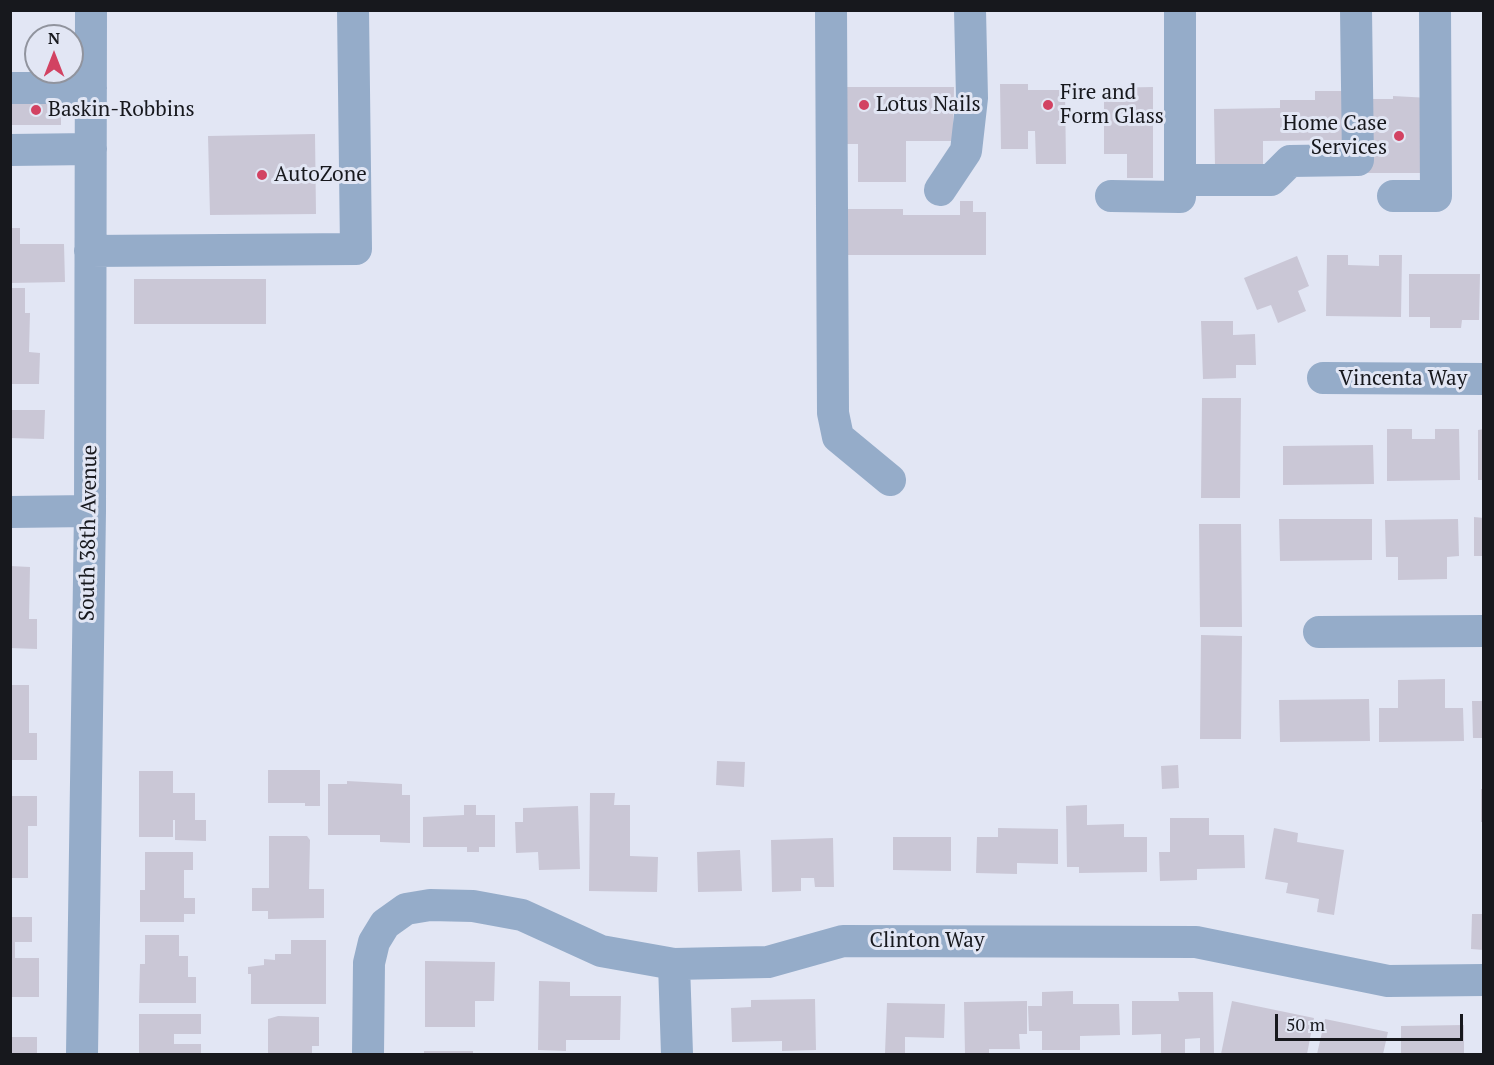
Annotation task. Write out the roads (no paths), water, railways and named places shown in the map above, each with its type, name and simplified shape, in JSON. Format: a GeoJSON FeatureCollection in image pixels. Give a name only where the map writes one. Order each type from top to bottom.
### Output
{"type":"FeatureCollection","features":[{"type":"Feature","properties":{"kind":"street","name":"South 38th Avenue"},"geometry":{"type":"LineString","coordinates":[[82,1054],[90,511],[91,10]]}},
{"type":"Feature","properties":{"kind":"street"},"geometry":{"type":"LineString","coordinates":[[90,251],[356,249],[353,10]]}},
{"type":"Feature","properties":{"kind":"street"},"geometry":{"type":"LineString","coordinates":[[831,10],[833,413],[838,438],[890,480]]}},
{"type":"Feature","properties":{"kind":"street"},"geometry":{"type":"LineString","coordinates":[[940,190],[966,151],[972,98],[970,10]]}},
{"type":"Feature","properties":{"kind":"street"},"geometry":{"type":"LineString","coordinates":[[1111,196],[1180,197],[1180,10]]}},
{"type":"Feature","properties":{"kind":"street"},"geometry":{"type":"LineString","coordinates":[[1180,180],[1271,180],[1290,161],[1358,160],[1356,10]]}},
{"type":"Feature","properties":{"kind":"street"},"geometry":{"type":"LineString","coordinates":[[1393,196],[1436,196],[1435,10]]}},
{"type":"Feature","properties":{"kind":"street"},"geometry":{"type":"LineString","coordinates":[[10,88],[90,88]]}},
{"type":"Feature","properties":{"kind":"street"},"geometry":{"type":"LineString","coordinates":[[10,134],[90,142]]}},
{"type":"Feature","properties":{"kind":"street"},"geometry":{"type":"LineString","coordinates":[[10,150],[90,142]]}},
{"type":"Feature","properties":{"kind":"street","name":"Vincenta Way"},"geometry":{"type":"LineString","coordinates":[[1323,378],[1484,379]]}},
{"type":"Feature","properties":{"kind":"street"},"geometry":{"type":"LineString","coordinates":[[10,512],[90,511]]}},
{"type":"Feature","properties":{"kind":"street"},"geometry":{"type":"LineString","coordinates":[[1319,632],[1484,631]]}},
{"type":"Feature","properties":{"kind":"street","name":"Clinton Way"},"geometry":{"type":"LineString","coordinates":[[368,1054],[369,963],[374,942],[385,924],[406,909],[430,904],[473,906],[522,915],[601,951],[674,964],[768,962],[843,941],[1196,942],[1388,981],[1484,981]]}},
{"type":"Feature","properties":{"kind":"street"},"geometry":{"type":"LineString","coordinates":[[674,964],[677,1054]]}},
{"type":"Feature","properties":{"kind":"place","name":"Lotus Nails"},"geometry":{"type":"Point","coordinates":[864,105]}},
{"type":"Feature","properties":{"kind":"place","name":"Fire and Form Glass"},"geometry":{"type":"Point","coordinates":[1048,105]}},
{"type":"Feature","properties":{"kind":"place","name":"Baskin-Robbins"},"geometry":{"type":"Point","coordinates":[36,110]}},
{"type":"Feature","properties":{"kind":"place","name":"Home Case Services"},"geometry":{"type":"Point","coordinates":[1399,136]}},
{"type":"Feature","properties":{"kind":"place","name":"AutoZone"},"geometry":{"type":"Point","coordinates":[262,175]}}]}
